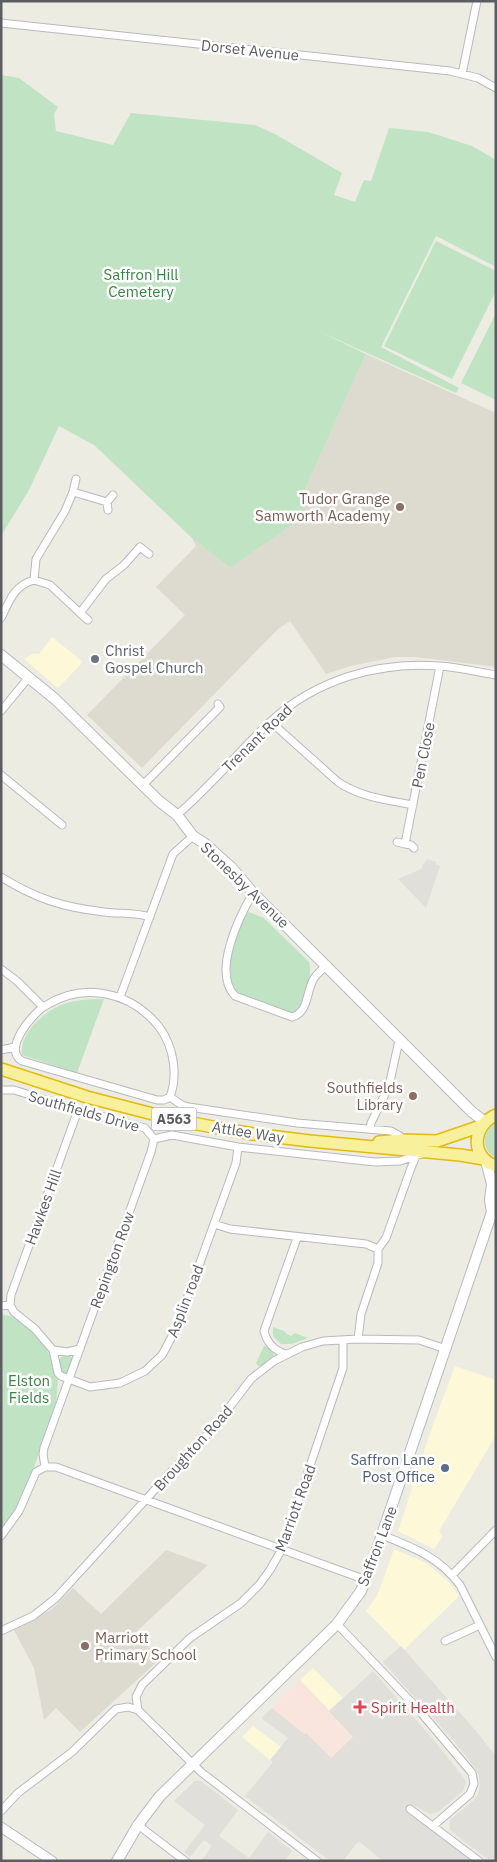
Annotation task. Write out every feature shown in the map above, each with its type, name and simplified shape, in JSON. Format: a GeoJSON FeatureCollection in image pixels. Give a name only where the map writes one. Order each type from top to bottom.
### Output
{"type":"FeatureCollection","features":[{"type":"Feature","properties":{"kind":"highway","name":"Attlee Way"},"geometry":{"type":"LineString","coordinates":[[1,1068],[87,1097],[172,1119],[252,1134],[352,1144],[422,1154],[460,1154],[489,1162]]}},
{"type":"Feature","properties":{"kind":"highway","name":"A563"},"geometry":{"type":"LineString","coordinates":[[483,1124],[496,1115]]}},
{"type":"Feature","properties":{"kind":"highway","name":"Attlee Way"},"geometry":{"type":"LineString","coordinates":[[352,1144],[401,1140],[437,1141],[483,1124]]}},
{"type":"Feature","properties":{"kind":"highway"},"geometry":{"type":"LineString","coordinates":[[483,1124],[477,1139],[480,1153],[489,1162]]}},
{"type":"Feature","properties":{"kind":"main road","name":"Stonesby Avenue"},"geometry":{"type":"LineString","coordinates":[[1,655],[55,699],[176,815],[193,836],[204,843],[232,868],[253,893],[327,965],[483,1124]]}},
{"type":"Feature","properties":{"kind":"main road","name":"Saffron Lane"},"geometry":{"type":"LineString","coordinates":[[117,1861],[138,1825],[160,1796],[337,1624],[354,1602],[366,1580],[494,1210],[490,1200],[492,1184],[489,1162]]}},
{"type":"Feature","properties":{"kind":"street"},"geometry":{"type":"LineString","coordinates":[[462,74],[477,1]]}},
{"type":"Feature","properties":{"kind":"street","name":"Dorset Avenue"},"geometry":{"type":"LineString","coordinates":[[1,23],[462,74],[478,78],[496,88]]}},
{"type":"Feature","properties":{"kind":"street"},"geometry":{"type":"LineString","coordinates":[[34,580],[36,558],[65,512],[76,479]]}},
{"type":"Feature","properties":{"kind":"street"},"geometry":{"type":"LineString","coordinates":[[73,492],[107,506],[113,495]]}},
{"type":"Feature","properties":{"kind":"street"},"geometry":{"type":"LineString","coordinates":[[80,613],[106,579],[124,565],[140,547],[149,554]]}},
{"type":"Feature","properties":{"kind":"street"},"geometry":{"type":"LineString","coordinates":[[1,618],[14,592],[26,582],[34,580],[50,585],[88,620]]}},
{"type":"Feature","properties":{"kind":"street","name":"Trenant Road"},"geometry":{"type":"LineString","coordinates":[[176,815],[196,798],[271,722],[300,699],[322,686],[343,677],[399,666],[440,666],[496,675]]}},
{"type":"Feature","properties":{"kind":"street","name":"Pen Close"},"geometry":{"type":"LineString","coordinates":[[414,848],[401,843],[413,805],[440,666]]}},
{"type":"Feature","properties":{"kind":"street"},"geometry":{"type":"LineString","coordinates":[[1,711],[29,677]]}},
{"type":"Feature","properties":{"kind":"street"},"geometry":{"type":"LineString","coordinates":[[143,785],[220,707],[218,704]]}},
{"type":"Feature","properties":{"kind":"street"},"geometry":{"type":"LineString","coordinates":[[271,722],[348,789],[363,795],[413,805]]}},
{"type":"Feature","properties":{"kind":"street"},"geometry":{"type":"LineString","coordinates":[[1,775],[62,825]]}},
{"type":"Feature","properties":{"kind":"street"},"geometry":{"type":"LineString","coordinates":[[120,997],[174,854],[193,836]]}},
{"type":"Feature","properties":{"kind":"street"},"geometry":{"type":"LineString","coordinates":[[1,877],[24,891],[52,903],[77,909],[140,914],[150,917]]}},
{"type":"Feature","properties":{"kind":"street"},"geometry":{"type":"LineString","coordinates":[[253,893],[242,913],[228,952],[226,980],[230,992],[234,996],[292,1018],[298,1016],[304,1008],[315,976],[327,965]]}},
{"type":"Feature","properties":{"kind":"street"},"geometry":{"type":"LineString","coordinates":[[1,969],[17,981],[43,1007]]}},
{"type":"Feature","properties":{"kind":"street"},"geometry":{"type":"LineString","coordinates":[[1,1050],[15,1047],[26,1024],[43,1007],[66,996],[80,993],[102,993],[120,997],[130,1001],[146,1013],[161,1030],[167,1041],[174,1070],[174,1087],[170,1097]]}},
{"type":"Feature","properties":{"kind":"street"},"geometry":{"type":"LineString","coordinates":[[370,1129],[371,1123],[389,1086],[398,1045],[401,1041]]}},
{"type":"Feature","properties":{"kind":"street","name":"Southfields Drive"},"geometry":{"type":"LineString","coordinates":[[15,1047],[17,1056],[22,1060],[157,1100],[164,1100],[170,1097],[182,1105],[244,1117],[318,1126],[391,1131],[400,1136],[401,1140]]}},
{"type":"Feature","properties":{"kind":"street","name":"Southfields Drive"},"geometry":{"type":"LineString","coordinates":[[1,1090],[14,1090],[145,1128],[154,1139],[172,1135],[238,1148],[375,1162],[400,1161],[422,1154]]}},
{"type":"Feature","properties":{"kind":"street","name":"Hawkes Hill"},"geometry":{"type":"LineString","coordinates":[[10,1304],[11,1295],[78,1110]]}},
{"type":"Feature","properties":{"kind":"street","name":"Repington Row"},"geometry":{"type":"LineString","coordinates":[[68,1380],[151,1152],[154,1139]]}},
{"type":"Feature","properties":{"kind":"street","name":"Asplin road"},"geometry":{"type":"LineString","coordinates":[[68,1380],[90,1386],[120,1383],[145,1371],[162,1355],[176,1329],[236,1163],[238,1148]]}},
{"type":"Feature","properties":{"kind":"street"},"geometry":{"type":"LineString","coordinates":[[358,1339],[361,1314],[378,1263],[378,1249],[386,1238],[410,1168],[422,1154]]}},
{"type":"Feature","properties":{"kind":"street"},"geometry":{"type":"LineString","coordinates":[[214,1224],[230,1230],[366,1244],[378,1249]]}},
{"type":"Feature","properties":{"kind":"street"},"geometry":{"type":"LineString","coordinates":[[286,1354],[270,1344],[266,1339],[264,1331],[298,1238]]}},
{"type":"Feature","properties":{"kind":"street"},"geometry":{"type":"LineString","coordinates":[[1,1306],[10,1304],[14,1312],[35,1329],[53,1350],[58,1373],[68,1380],[44,1448],[45,1467]]}},
{"type":"Feature","properties":{"kind":"street","name":"Broughton Road"},"geometry":{"type":"LineString","coordinates":[[1,1631],[33,1616],[56,1598],[192,1448],[212,1430],[251,1379],[286,1354],[313,1344],[358,1339],[419,1340],[446,1349]]}},
{"type":"Feature","properties":{"kind":"street","name":"Marriott Road"},"geometry":{"type":"LineString","coordinates":[[138,1710],[136,1697],[142,1685],[190,1638],[241,1603],[259,1585],[282,1549],[343,1368],[343,1340]]}},
{"type":"Feature","properties":{"kind":"street"},"geometry":{"type":"LineString","coordinates":[[53,1350],[67,1352],[80,1349]]}},
{"type":"Feature","properties":{"kind":"street"},"geometry":{"type":"LineString","coordinates":[[1,1536],[19,1510],[36,1472],[45,1467],[56,1467],[366,1580]]}},
{"type":"Feature","properties":{"kind":"street"},"geometry":{"type":"LineString","coordinates":[[452,1575],[496,1530]]}},
{"type":"Feature","properties":{"kind":"street"},"geometry":{"type":"LineString","coordinates":[[382,1535],[429,1555],[452,1575],[460,1585],[496,1657]]}},
{"type":"Feature","properties":{"kind":"street"},"geometry":{"type":"LineString","coordinates":[[337,1624],[415,1705],[472,1773],[474,1784],[470,1794],[433,1826]]}},
{"type":"Feature","properties":{"kind":"street"},"geometry":{"type":"LineString","coordinates":[[445,1641],[480,1625]]}},
{"type":"Feature","properties":{"kind":"street"},"geometry":{"type":"LineString","coordinates":[[1,1811],[18,1793],[72,1752],[116,1709],[128,1707],[138,1710],[201,1772],[317,1861]]}},
{"type":"Feature","properties":{"kind":"street"},"geometry":{"type":"LineString","coordinates":[[410,1809],[479,1861]]}},
{"type":"Feature","properties":{"kind":"street"},"geometry":{"type":"LineString","coordinates":[[138,1825],[185,1861]]}},
{"type":"Feature","properties":{"kind":"street"},"geometry":{"type":"LineString","coordinates":[[1,1827],[52,1861]]}},
{"type":"Feature","properties":{"kind":"shaded area","name":"Tudor Grange Samworth Academy"},"geometry":{"type":"Polygon","coordinates":[[[366,354],[496,413],[496,667],[416,657],[395,657],[351,666],[326,674],[290,621],[278,629],[142,768],[87,715],[185,615],[156,587],[196,546],[192,538],[230,568],[300,500],[366,354]]]}},
{"type":"Feature","properties":{"kind":"shaded area"},"geometry":{"type":"Polygon","coordinates":[[[52,637],[83,662],[58,688],[24,659],[34,653],[39,654],[52,637]]]}},
{"type":"Feature","properties":{"kind":"shaded area"},"geometry":{"type":"Polygon","coordinates":[[[427,859],[436,862],[440,866],[426,908],[398,879],[421,869],[427,859]]]}},
{"type":"Feature","properties":{"kind":"shaded area"},"geometry":{"type":"Polygon","coordinates":[[[455,1366],[496,1380],[496,1435],[439,1531],[443,1536],[434,1549],[398,1531],[431,1430],[455,1366]]]}},
{"type":"Feature","properties":{"kind":"shaded area"},"geometry":{"type":"Polygon","coordinates":[[[394,1549],[428,1564],[449,1582],[459,1596],[404,1650],[366,1611],[377,1596],[394,1549]]]}},
{"type":"Feature","properties":{"kind":"shaded area","name":"Marriott Primary School"},"geometry":{"type":"Polygon","coordinates":[[[166,1550],[208,1565],[135,1633],[160,1659],[80,1732],[56,1708],[44,1720],[34,1668],[14,1630],[52,1609],[73,1588],[101,1614],[166,1550]]]}},
{"type":"Feature","properties":{"kind":"shaded area"},"geometry":{"type":"Polygon","coordinates":[[[401,1646],[496,1756],[496,1861],[490,1861],[450,1830],[450,1820],[478,1795],[479,1776],[453,1740],[383,1662],[401,1646]]]}},
{"type":"Feature","properties":{"kind":"shaded area"},"geometry":{"type":"Polygon","coordinates":[[[313,1668],[343,1698],[329,1710],[300,1680],[313,1668]]]}},
{"type":"Feature","properties":{"kind":"shaded area"},"geometry":{"type":"Polygon","coordinates":[[[373,1671],[433,1739],[466,1783],[463,1791],[438,1812],[430,1814],[413,1805],[408,1812],[473,1861],[383,1861],[360,1842],[357,1843],[343,1861],[330,1861],[245,1796],[273,1762],[270,1760],[288,1738],[261,1718],[272,1708],[304,1734],[373,1671]]]}},
{"type":"Feature","properties":{"kind":"shaded area"},"geometry":{"type":"Polygon","coordinates":[[[300,1680],[353,1737],[331,1758],[306,1733],[272,1708],[300,1680]]]}},
{"type":"Feature","properties":{"kind":"shaded area"},"geometry":{"type":"Polygon","coordinates":[[[253,1726],[281,1747],[270,1760],[242,1737],[253,1726]]]}},
{"type":"Feature","properties":{"kind":"shaded area"},"geometry":{"type":"Polygon","coordinates":[[[195,1781],[201,1781],[238,1810],[219,1836],[249,1858],[268,1832],[292,1851],[285,1861],[201,1861],[212,1846],[204,1840],[190,1857],[184,1852],[205,1825],[174,1801],[195,1781]]]}},
{"type":"Feature","properties":{"kind":"green space","name":"Saffron Hill Cemetery"},"geometry":{"type":"Polygon","coordinates":[[[1,75],[19,78],[58,107],[54,114],[56,131],[113,145],[131,113],[255,125],[275,134],[342,173],[334,195],[355,202],[364,180],[371,181],[389,128],[428,132],[472,146],[496,160],[496,267],[436,236],[381,347],[459,388],[456,393],[316,330],[366,354],[300,500],[307,514],[230,568],[192,538],[94,445],[59,426],[29,490],[1,536],[1,75]]]}},
{"type":"Feature","properties":{"kind":"green space"},"geometry":{"type":"Polygon","coordinates":[[[436,241],[496,271],[496,291],[452,379],[384,346],[436,241]]]}},
{"type":"Feature","properties":{"kind":"green space"},"geometry":{"type":"Polygon","coordinates":[[[496,313],[496,400],[461,383],[496,313]]]}},
{"type":"Feature","properties":{"kind":"green space"},"geometry":{"type":"Polygon","coordinates":[[[249,912],[264,918],[309,962],[310,974],[307,989],[296,1013],[291,1014],[246,998],[236,992],[232,985],[230,964],[235,938],[239,927],[249,912]]]}},
{"type":"Feature","properties":{"kind":"green space"},"geometry":{"type":"Polygon","coordinates":[[[92,999],[104,999],[77,1073],[22,1055],[24,1039],[28,1032],[46,1013],[65,1004],[92,999]]]}},
{"type":"Feature","properties":{"kind":"green space"},"geometry":{"type":"Polygon","coordinates":[[[496,1123],[496,1158],[491,1155],[485,1146],[485,1136],[496,1123]]]}},
{"type":"Feature","properties":{"kind":"green space","name":"Elston Fields"},"geometry":{"type":"Polygon","coordinates":[[[1,1312],[4,1315],[12,1316],[33,1330],[41,1339],[54,1364],[58,1381],[56,1404],[23,1499],[1,1533],[1,1312]]]}},
{"type":"Feature","properties":{"kind":"green space"},"geometry":{"type":"Polygon","coordinates":[[[273,1327],[291,1336],[295,1333],[308,1338],[292,1344],[281,1344],[273,1336],[273,1327]]]}},
{"type":"Feature","properties":{"kind":"green space"},"geometry":{"type":"Polygon","coordinates":[[[264,1346],[275,1355],[262,1366],[258,1366],[256,1363],[264,1346]]]}},
{"type":"Feature","properties":{"kind":"green space"},"geometry":{"type":"Polygon","coordinates":[[[70,1355],[73,1359],[68,1373],[65,1375],[61,1372],[58,1360],[63,1356],[70,1355]]]}},
{"type":"Feature","properties":{"kind":"place","name":"Tudor Grange Samworth Academy"},"geometry":{"type":"Point","coordinates":[400,507]}},
{"type":"Feature","properties":{"kind":"place","name":"Christ Gospel Church"},"geometry":{"type":"Point","coordinates":[95,659]}},
{"type":"Feature","properties":{"kind":"place","name":"Southfields Library"},"geometry":{"type":"Point","coordinates":[413,1096]}},
{"type":"Feature","properties":{"kind":"place","name":"Saffron Lane Post Office"},"geometry":{"type":"Point","coordinates":[445,1468]}},
{"type":"Feature","properties":{"kind":"place","name":"Marriott Primary School"},"geometry":{"type":"Point","coordinates":[85,1646]}},
{"type":"Feature","properties":{"kind":"place","name":"Spirit Health"},"geometry":{"type":"Point","coordinates":[360,1707]}}]}
